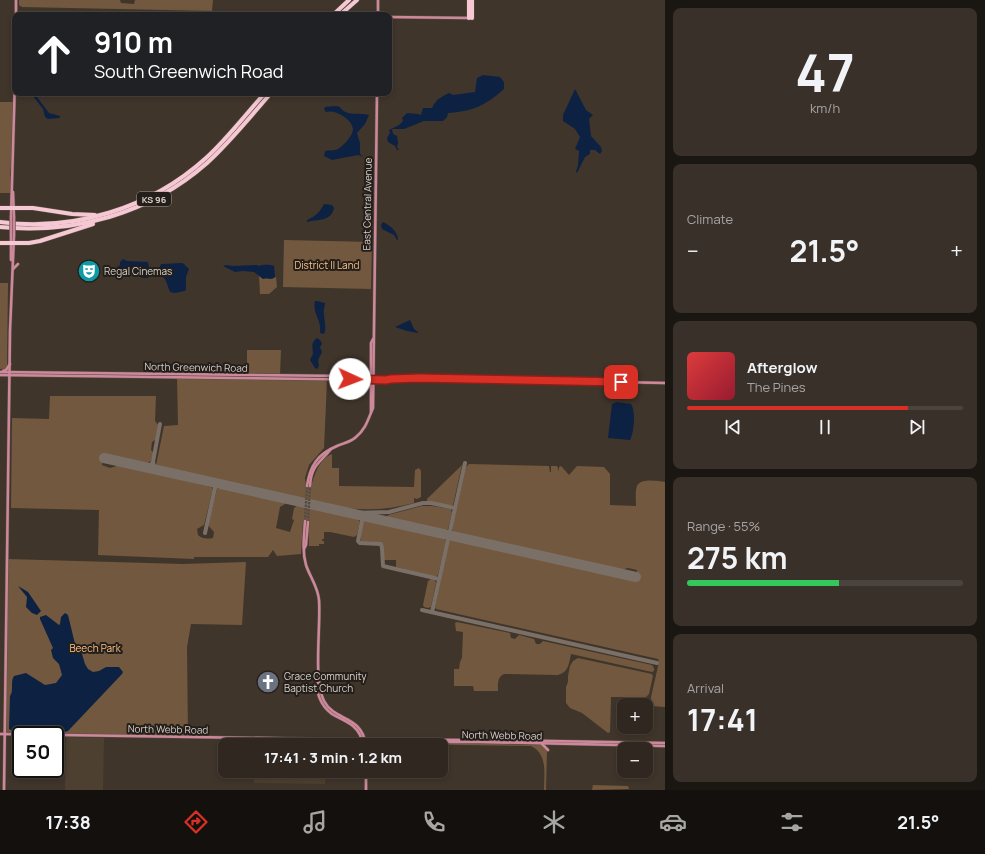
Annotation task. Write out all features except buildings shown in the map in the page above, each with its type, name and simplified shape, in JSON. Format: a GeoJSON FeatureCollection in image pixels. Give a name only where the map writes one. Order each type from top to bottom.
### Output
{"type":"FeatureCollection","features":[{"type":"Feature","properties":{"kind":"highway"},"geometry":{"type":"LineString","coordinates":[[336,12],[349,0]]}},
{"type":"Feature","properties":{"kind":"highway"},"geometry":{"type":"LineString","coordinates":[[343,12],[356,0]]}},
{"type":"Feature","properties":{"kind":"highway"},"geometry":{"type":"LineString","coordinates":[[470,18],[471,0]]}},
{"type":"Feature","properties":{"kind":"highway","name":"KS 96"},"geometry":{"type":"LineString","coordinates":[[0,222],[33,224],[58,223],[86,219],[115,211],[153,194],[173,183],[191,170],[218,146],[262,96]]}},
{"type":"Feature","properties":{"kind":"highway","name":"KS 96"},"geometry":{"type":"LineString","coordinates":[[0,226],[25,229],[64,227],[94,222],[121,214],[144,204],[163,194],[194,174],[226,144],[268,96]]}},
{"type":"Feature","properties":{"kind":"highway"},"geometry":{"type":"LineString","coordinates":[[0,208],[39,209],[84,215],[115,211]]}},
{"type":"Feature","properties":{"kind":"highway"},"geometry":{"type":"LineString","coordinates":[[0,243],[44,240],[121,214]]}},
{"type":"Feature","properties":{"kind":"highway"},"geometry":{"type":"LineString","coordinates":[[13,248],[16,245],[14,243]]}},
{"type":"Feature","properties":{"kind":"main road"},"geometry":{"type":"LineString","coordinates":[[16,0],[16,12]]}},
{"type":"Feature","properties":{"kind":"main road"},"geometry":{"type":"LineString","coordinates":[[378,0],[378,12]]}},
{"type":"Feature","properties":{"kind":"main road"},"geometry":{"type":"LineString","coordinates":[[392,16],[470,18]]}},
{"type":"Feature","properties":{"kind":"main road"},"geometry":{"type":"LineString","coordinates":[[12,263],[10,255],[14,243],[12,235],[12,208],[15,96]]}},
{"type":"Feature","properties":{"kind":"main road","name":"East Central Avenue"},"geometry":{"type":"LineString","coordinates":[[372,412],[377,96]]}},
{"type":"Feature","properties":{"kind":"main road"},"geometry":{"type":"LineString","coordinates":[[4,790],[13,248]]}},
{"type":"Feature","properties":{"kind":"main road"},"geometry":{"type":"LineString","coordinates":[[12,271],[15,265],[18,264]]}},
{"type":"Feature","properties":{"kind":"main road","name":"East Central Avenue"},"geometry":{"type":"LineString","coordinates":[[308,486],[310,473],[321,455],[331,449],[349,442],[367,425],[373,408],[374,388],[371,367],[371,343],[373,338]]}},
{"type":"Feature","properties":{"kind":"main road"},"geometry":{"type":"LineString","coordinates":[[0,373],[6,370],[10,363]]}},
{"type":"Feature","properties":{"kind":"main road"},"geometry":{"type":"LineString","coordinates":[[363,376],[369,372],[371,367]]}},
{"type":"Feature","properties":{"kind":"main road","name":"North Greenwich Road"},"geometry":{"type":"LineString","coordinates":[[0,373],[665,384]]}},
{"type":"Feature","properties":{"kind":"main road","name":"North Greenwich Road"},"geometry":{"type":"LineString","coordinates":[[10,374],[363,376],[381,380],[391,379]]}},
{"type":"Feature","properties":{"kind":"main road"},"geometry":{"type":"LineString","coordinates":[[374,388],[377,382],[381,380]]}},
{"type":"Feature","properties":{"kind":"main road"},"geometry":{"type":"LineString","coordinates":[[306,522],[303,545],[306,565],[316,586],[319,598],[320,692],[326,704],[333,712],[354,723],[360,729],[363,738]]}},
{"type":"Feature","properties":{"kind":"main road","name":"North Webb Road"},"geometry":{"type":"LineString","coordinates":[[0,734],[270,738]]}},
{"type":"Feature","properties":{"kind":"main road"},"geometry":{"type":"LineString","coordinates":[[546,741],[548,744],[553,741]]}},
{"type":"Feature","properties":{"kind":"main road","name":"North Webb Road"},"geometry":{"type":"LineString","coordinates":[[448,742],[553,741],[602,743]]}},
{"type":"Feature","properties":{"kind":"main road","name":"North Webb Road"},"geometry":{"type":"LineString","coordinates":[[448,742],[542,744],[602,743]]}},
{"type":"Feature","properties":{"kind":"main road"},"geometry":{"type":"LineString","coordinates":[[602,743],[665,743]]}},
{"type":"Feature","properties":{"kind":"main road"},"geometry":{"type":"LineString","coordinates":[[602,743],[665,746]]}},
{"type":"Feature","properties":{"kind":"main road"},"geometry":{"type":"LineString","coordinates":[[542,744],[548,750]]}},
{"type":"Feature","properties":{"kind":"main road"},"geometry":{"type":"LineString","coordinates":[[366,778],[366,790]]}},
{"type":"Feature","properties":{"kind":"shaded area"},"geometry":{"type":"Polygon","coordinates":[[[66,737],[104,738],[103,790],[65,790],[66,737]]]}},
{"type":"Feature","properties":{"kind":"shaded area"},"geometry":{"type":"Polygon","coordinates":[[[254,778],[325,778],[325,784],[254,783],[254,778]]]}},
{"type":"Feature","properties":{"kind":"green space"},"geometry":{"type":"Polygon","coordinates":[[[19,0],[120,0],[121,3],[134,4],[135,0],[213,0],[212,11],[22,7],[19,5],[19,0]]]}},
{"type":"Feature","properties":{"kind":"green space"},"geometry":{"type":"Polygon","coordinates":[[[0,102],[13,102],[12,157],[10,176],[11,193],[0,193],[0,102]]]}},
{"type":"Feature","properties":{"kind":"green space","name":"District II Land"},"geometry":{"type":"Polygon","coordinates":[[[284,240],[372,242],[371,289],[283,287],[284,240]]]}},
{"type":"Feature","properties":{"kind":"green space"},"geometry":{"type":"Polygon","coordinates":[[[259,275],[262,278],[269,279],[276,277],[277,287],[269,294],[260,294],[259,275]]]}},
{"type":"Feature","properties":{"kind":"green space"},"geometry":{"type":"Polygon","coordinates":[[[0,283],[8,283],[7,369],[0,369],[0,283]]]}},
{"type":"Feature","properties":{"kind":"green space"},"geometry":{"type":"Polygon","coordinates":[[[247,350],[281,350],[280,374],[247,373],[247,350]]]}},
{"type":"Feature","properties":{"kind":"green space"},"geometry":{"type":"Polygon","coordinates":[[[177,377],[327,381],[324,448],[309,465],[305,478],[306,485],[311,486],[321,463],[332,454],[332,468],[339,468],[339,486],[414,487],[415,470],[419,468],[421,471],[421,497],[417,499],[414,498],[414,503],[395,507],[367,509],[339,507],[156,465],[164,426],[178,425],[177,377]]]}},
{"type":"Feature","properties":{"kind":"green space"},"geometry":{"type":"Polygon","coordinates":[[[50,396],[156,396],[155,421],[159,426],[157,439],[152,442],[151,450],[154,453],[152,460],[147,464],[104,455],[102,465],[110,468],[120,465],[211,487],[213,489],[204,525],[197,529],[198,535],[201,537],[207,539],[213,538],[214,532],[208,525],[217,489],[222,488],[284,502],[285,504],[280,507],[276,528],[290,532],[294,520],[292,519],[294,508],[298,505],[357,518],[360,522],[357,535],[354,537],[324,532],[324,539],[322,539],[322,541],[324,541],[324,544],[319,544],[319,546],[309,546],[309,523],[303,521],[301,554],[277,556],[273,550],[268,557],[194,557],[194,559],[98,555],[99,510],[11,508],[12,418],[49,419],[50,396]]]}},
{"type":"Feature","properties":{"kind":"green space"},"geometry":{"type":"Polygon","coordinates":[[[469,464],[549,466],[551,472],[551,466],[557,466],[559,471],[559,467],[561,466],[569,475],[577,466],[604,467],[610,474],[610,505],[636,506],[636,490],[639,483],[646,481],[665,482],[665,707],[653,706],[653,698],[651,698],[659,662],[658,659],[436,609],[435,607],[449,542],[451,540],[636,580],[637,570],[628,568],[621,570],[454,533],[452,529],[466,467],[469,464]]]}},
{"type":"Feature","properties":{"kind":"green space"},"geometry":{"type":"Polygon","coordinates":[[[462,465],[453,505],[450,506],[427,501],[427,499],[462,465]]]}},
{"type":"Feature","properties":{"kind":"green space"},"geometry":{"type":"Polygon","coordinates":[[[422,506],[451,509],[452,513],[448,529],[445,531],[387,517],[388,515],[422,506]]]}},
{"type":"Feature","properties":{"kind":"green space"},"geometry":{"type":"Polygon","coordinates":[[[366,520],[444,538],[446,541],[438,575],[435,577],[396,567],[396,560],[384,560],[382,544],[372,543],[369,541],[368,543],[361,542],[361,527],[366,520]]]}},
{"type":"Feature","properties":{"kind":"green space","name":"Beech Park"},"geometry":{"type":"Polygon","coordinates":[[[8,559],[183,564],[246,562],[242,625],[191,624],[187,647],[188,737],[64,735],[64,726],[12,726],[12,734],[5,734],[8,559]]]}},
{"type":"Feature","properties":{"kind":"green space"},"geometry":{"type":"Polygon","coordinates":[[[431,579],[435,580],[436,583],[431,607],[428,608],[424,607],[423,605],[428,581],[431,579]]]}},
{"type":"Feature","properties":{"kind":"green space"},"geometry":{"type":"Polygon","coordinates":[[[457,622],[510,633],[511,638],[515,639],[519,635],[534,639],[536,644],[540,644],[543,641],[652,665],[654,671],[652,672],[571,654],[569,664],[562,674],[504,674],[499,679],[498,691],[474,691],[473,686],[454,686],[454,669],[459,669],[462,658],[463,632],[456,631],[455,623],[457,622]]]}},
{"type":"Feature","properties":{"kind":"green space"},"geometry":{"type":"Polygon","coordinates":[[[578,658],[652,674],[653,676],[649,694],[646,697],[611,697],[610,732],[608,733],[582,713],[570,708],[566,703],[566,687],[570,666],[573,661],[578,658]]]}},
{"type":"Feature","properties":{"kind":"green space"},"geometry":{"type":"Polygon","coordinates":[[[448,743],[542,745],[547,750],[546,790],[544,790],[543,759],[531,746],[448,745],[448,743]]]}},
{"type":"Feature","properties":{"kind":"green space"},"geometry":{"type":"Polygon","coordinates":[[[593,785],[628,786],[629,789],[592,790],[593,785]]]}},
{"type":"Feature","properties":{"kind":"water"},"geometry":{"type":"Polygon","coordinates":[[[483,75],[500,77],[504,82],[504,89],[498,95],[478,107],[448,113],[447,117],[443,121],[424,121],[404,129],[392,129],[393,134],[397,136],[397,147],[399,150],[388,142],[387,138],[390,133],[389,130],[399,125],[403,121],[402,118],[407,113],[421,115],[423,108],[432,108],[437,100],[449,93],[453,95],[475,92],[477,78],[483,75]]]}},
{"type":"Feature","properties":{"kind":"water"},"geometry":{"type":"Polygon","coordinates":[[[575,89],[586,110],[593,115],[589,119],[591,136],[601,147],[602,151],[600,154],[595,150],[590,150],[590,154],[585,157],[577,173],[579,151],[575,149],[580,137],[575,129],[563,121],[563,115],[575,89]]]}},
{"type":"Feature","properties":{"kind":"water"},"geometry":{"type":"Polygon","coordinates":[[[33,96],[36,96],[49,113],[60,116],[60,118],[48,119],[45,117],[43,109],[33,96]]]}},
{"type":"Feature","properties":{"kind":"water"},"geometry":{"type":"Polygon","coordinates":[[[336,106],[349,113],[369,115],[365,124],[357,133],[360,143],[360,154],[363,157],[358,155],[332,160],[324,156],[325,151],[336,150],[342,146],[350,138],[353,132],[352,125],[346,118],[338,113],[330,111],[326,112],[324,109],[325,107],[336,106]]]}},
{"type":"Feature","properties":{"kind":"water"},"geometry":{"type":"Polygon","coordinates":[[[324,204],[332,205],[334,208],[330,216],[324,219],[307,222],[307,220],[317,214],[324,204]]]}},
{"type":"Feature","properties":{"kind":"water"},"geometry":{"type":"Polygon","coordinates":[[[383,222],[394,230],[397,234],[398,240],[394,235],[382,229],[381,225],[383,222]]]}},
{"type":"Feature","properties":{"kind":"water"},"geometry":{"type":"Polygon","coordinates":[[[123,259],[127,261],[148,262],[150,273],[148,278],[142,278],[136,273],[126,272],[120,268],[116,268],[120,265],[120,262],[123,259]]]}},
{"type":"Feature","properties":{"kind":"water"},"geometry":{"type":"Polygon","coordinates":[[[182,263],[189,269],[186,277],[186,289],[185,291],[175,293],[170,292],[165,280],[156,271],[159,269],[161,264],[182,263]]]}},
{"type":"Feature","properties":{"kind":"water"},"geometry":{"type":"Polygon","coordinates":[[[272,265],[274,266],[275,277],[272,279],[263,279],[254,272],[235,272],[223,266],[272,265]]]}},
{"type":"Feature","properties":{"kind":"water"},"geometry":{"type":"Polygon","coordinates":[[[315,301],[325,303],[324,334],[320,333],[320,324],[314,305],[315,301]]]}},
{"type":"Feature","properties":{"kind":"water"},"geometry":{"type":"Polygon","coordinates":[[[410,320],[414,329],[418,333],[395,327],[410,320]]]}},
{"type":"Feature","properties":{"kind":"water"},"geometry":{"type":"Polygon","coordinates":[[[317,338],[322,343],[320,347],[322,352],[318,360],[319,366],[317,369],[310,360],[313,354],[313,343],[317,338]]]}},
{"type":"Feature","properties":{"kind":"water"},"geometry":{"type":"Polygon","coordinates":[[[617,402],[631,404],[633,408],[634,422],[630,440],[608,438],[612,404],[617,402]]]}},
{"type":"Feature","properties":{"kind":"water"},"geometry":{"type":"Polygon","coordinates":[[[18,586],[28,592],[41,611],[37,615],[32,613],[26,607],[27,597],[18,586]]]}},
{"type":"Feature","properties":{"kind":"water"},"geometry":{"type":"Polygon","coordinates":[[[65,613],[68,615],[75,644],[82,654],[88,669],[93,672],[99,671],[106,667],[119,667],[123,672],[68,731],[64,732],[64,726],[12,726],[12,730],[9,729],[10,696],[14,676],[26,673],[45,685],[56,683],[62,675],[59,664],[53,658],[51,650],[53,648],[40,619],[40,617],[46,615],[59,625],[61,617],[65,613]]]}},
{"type":"Feature","properties":{"kind":"taxiway"},"geometry":{"type":"LineString","coordinates":[[146,468],[153,462],[160,424]]}},
{"type":"Feature","properties":{"kind":"taxiway"},"geometry":{"type":"LineString","coordinates":[[153,462],[154,467],[158,470]]}},
{"type":"Feature","properties":{"kind":"taxiway"},"geometry":{"type":"LineString","coordinates":[[432,612],[465,463]]}},
{"type":"Feature","properties":{"kind":"taxiway"},"geometry":{"type":"LineString","coordinates":[[205,533],[215,488],[210,482]]}},
{"type":"Feature","properties":{"kind":"taxiway"},"geometry":{"type":"LineString","coordinates":[[215,488],[217,485],[223,485]]}},
{"type":"Feature","properties":{"kind":"taxiway"},"geometry":{"type":"LineString","coordinates":[[351,513],[389,512],[423,503],[431,503],[455,508]]}},
{"type":"Feature","properties":{"kind":"taxiway"},"geometry":{"type":"LineString","coordinates":[[363,516],[358,541],[360,543],[381,544],[383,566],[439,579]]}},
{"type":"Feature","properties":{"kind":"taxiway"},"geometry":{"type":"LineString","coordinates":[[422,610],[657,663]]}},
{"type":"Feature","properties":{"kind":"runway"},"geometry":{"type":"LineString","coordinates":[[104,458],[636,577]]}},
{"type":"Feature","properties":{"kind":"tunnel"},"geometry":{"type":"LineString","coordinates":[[305,521],[307,486]]}},
{"type":"Feature","properties":{"kind":"tunnel"},"geometry":{"type":"LineString","coordinates":[[308,522],[310,486]]}},
{"type":"Feature","properties":{"kind":"place","name":"Regal Cinemas"},"geometry":{"type":"Point","coordinates":[89,271]}},
{"type":"Feature","properties":{"kind":"place","name":"Grace Community Baptist Church"},"geometry":{"type":"Point","coordinates":[268,682]}},
{"type":"Feature","properties":{"kind":"route"},"geometry":{"type":"LineString","coordinates":[[350,379],[386,380],[419,378],[621,382]]}}]}
